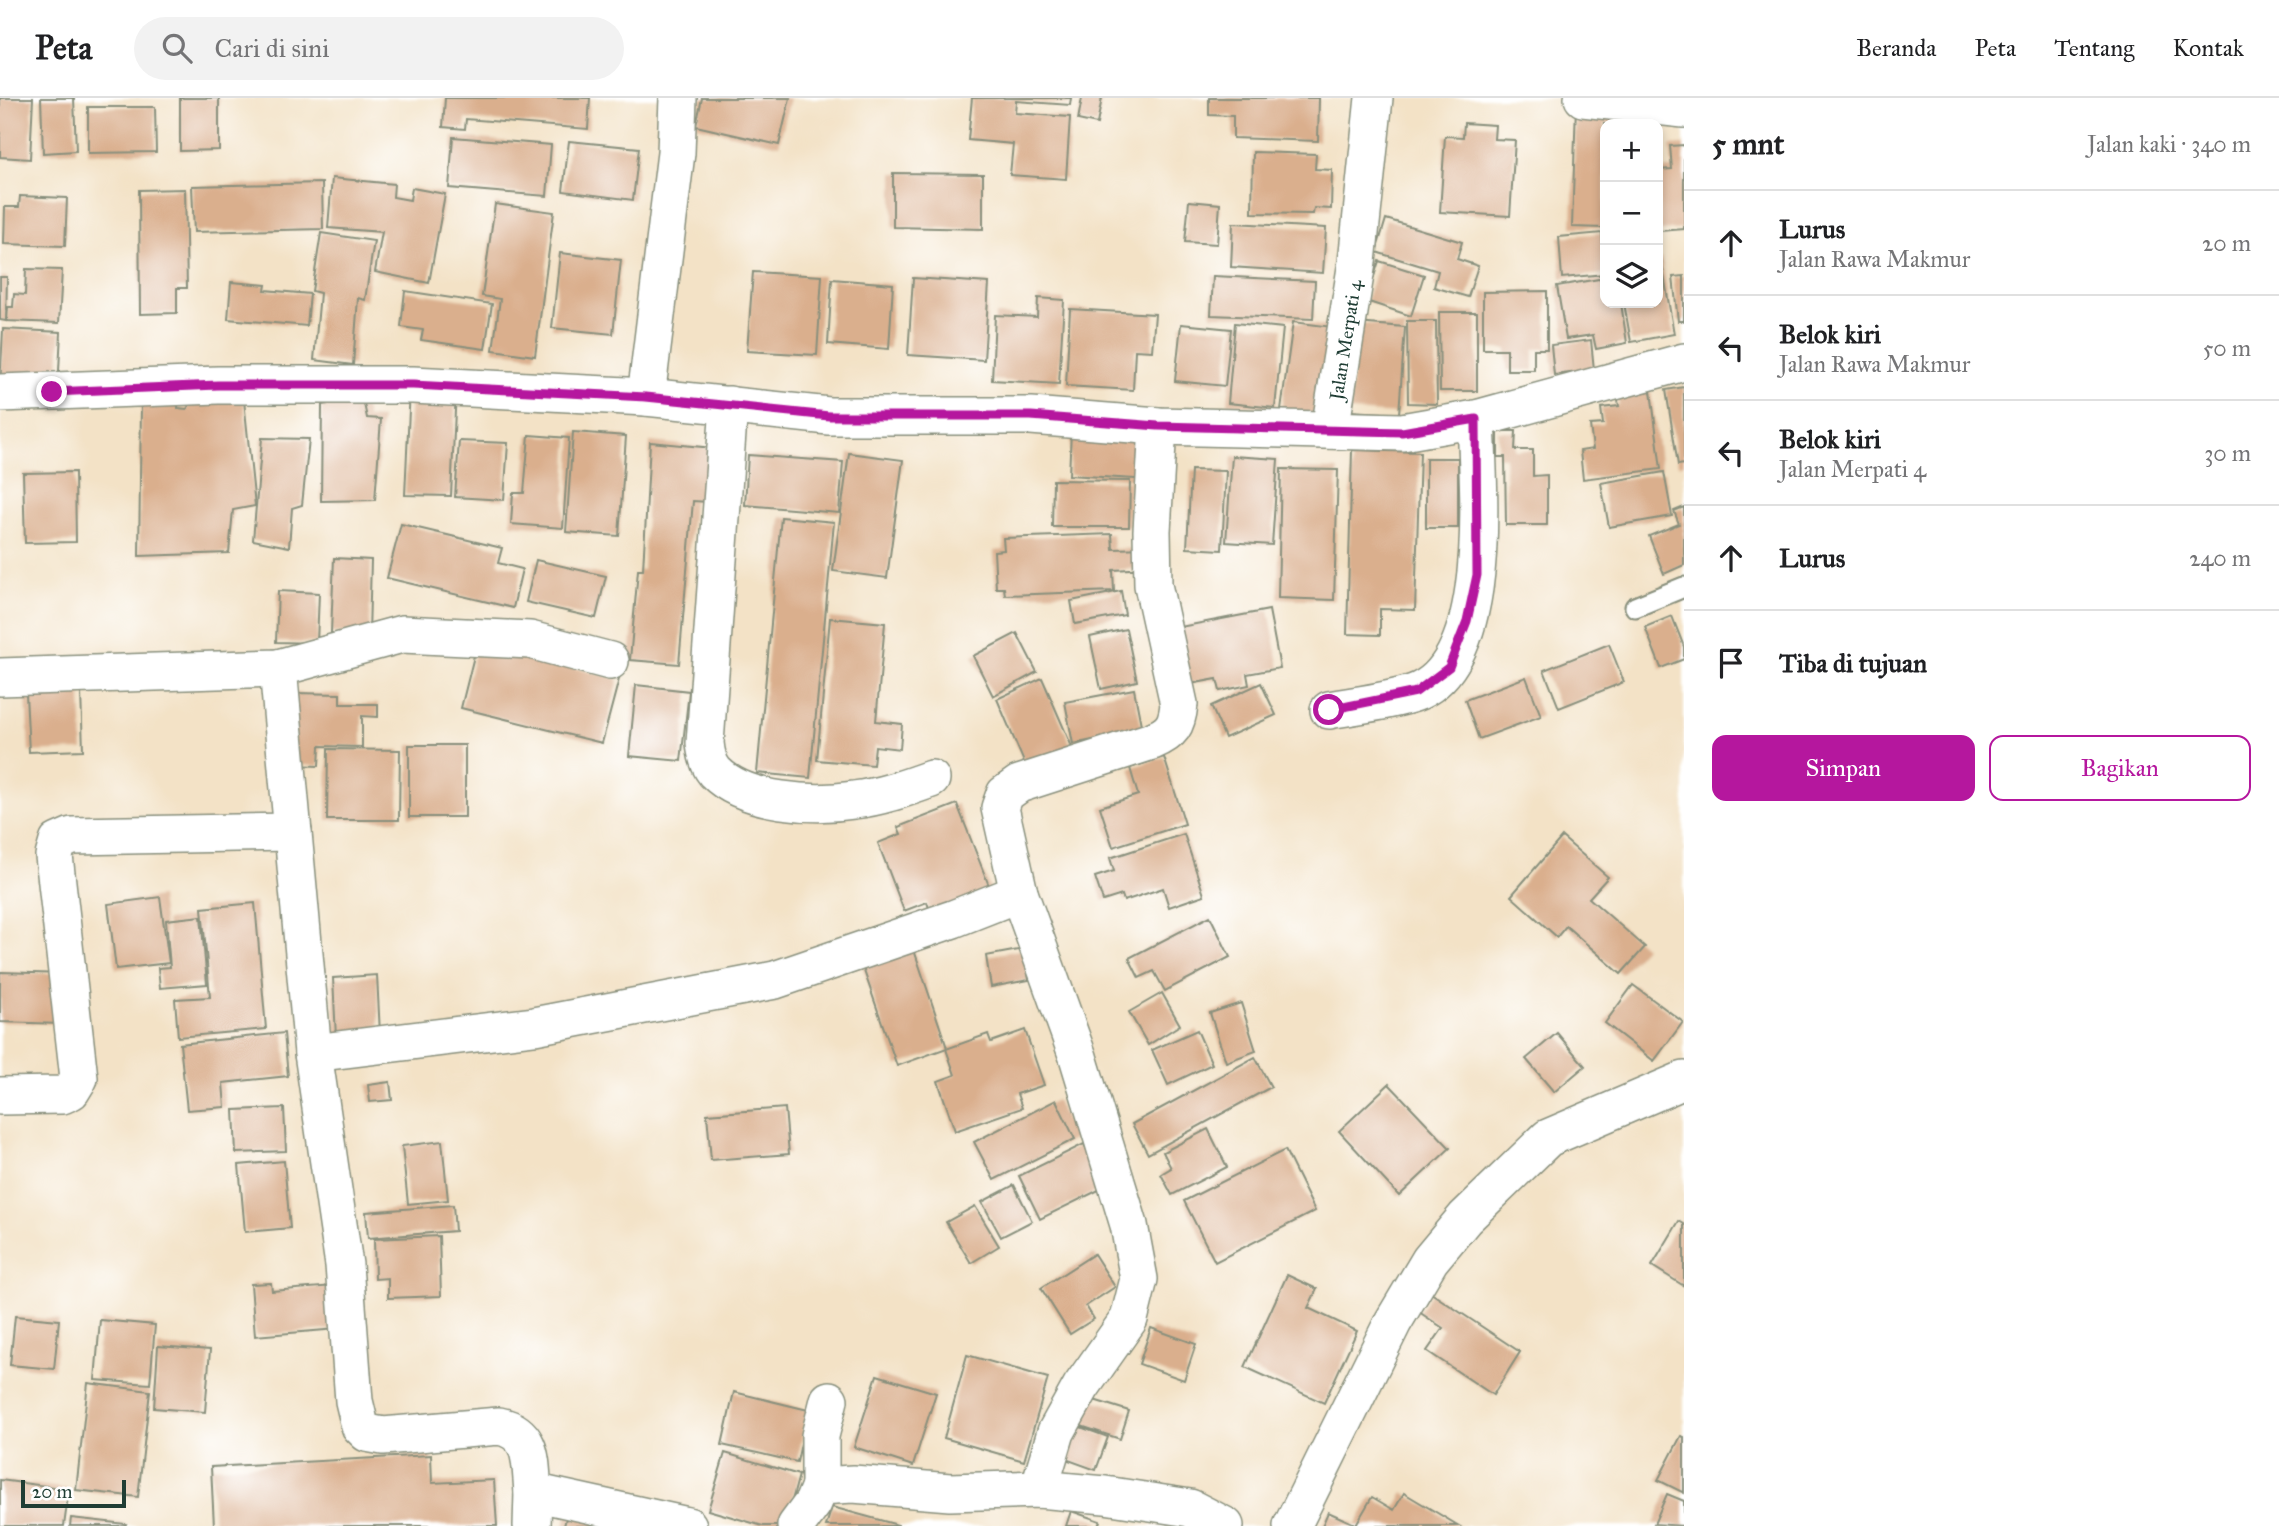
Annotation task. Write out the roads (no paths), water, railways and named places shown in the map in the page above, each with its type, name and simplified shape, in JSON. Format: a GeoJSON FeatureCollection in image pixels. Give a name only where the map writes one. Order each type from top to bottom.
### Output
{"type":"FeatureCollection","features":[{"type":"Feature","properties":{"kind":"street"},"geometry":{"type":"LineString","coordinates":[[646,397],[676,153],[678,98]]}},
{"type":"Feature","properties":{"kind":"street","name":"Jalan Merpati 4"},"geometry":{"type":"LineString","coordinates":[[1374,98],[1357,262],[1330,430],[1402,432],[1476,419],[1684,362]]}},
{"type":"Feature","properties":{"kind":"street"},"geometry":{"type":"LineString","coordinates":[[1583,98],[1684,109]]}},
{"type":"Feature","properties":{"kind":"street"},"geometry":{"type":"LineString","coordinates":[[0,393],[301,384],[413,385],[646,397],[829,416],[1031,416],[1158,426],[1330,430]]}},
{"type":"Feature","properties":{"kind":"street"},"geometry":{"type":"LineString","coordinates":[[729,405],[705,743],[707,758],[715,772],[733,785],[768,797],[811,803],[855,800],[894,792],[931,779]]}},
{"type":"Feature","properties":{"kind":"street"},"geometry":{"type":"LineString","coordinates":[[1329,710],[1416,692],[1449,667],[1467,621],[1477,575],[1476,419]]}},
{"type":"Feature","properties":{"kind":"street"},"geometry":{"type":"LineString","coordinates":[[1039,1489],[1056,1432],[1081,1387],[1129,1319],[1139,1279],[1129,1226],[1078,1057],[1019,893],[1000,816],[1004,794],[1019,784],[1167,735],[1178,720],[1179,704],[1153,586],[1152,531],[1158,426]]}},
{"type":"Feature","properties":{"kind":"street"},"geometry":{"type":"LineString","coordinates":[[0,677],[278,668],[402,634],[530,640],[610,662]]}},
{"type":"Feature","properties":{"kind":"street"},"geometry":{"type":"LineString","coordinates":[[278,668],[313,1053],[344,1265],[354,1401],[360,1426],[367,1433],[383,1436],[499,1426],[510,1428],[527,1441],[532,1509],[688,1526]]}},
{"type":"Feature","properties":{"kind":"street"},"geometry":{"type":"LineString","coordinates":[[0,1096],[62,1095],[71,1091],[79,1078],[54,856],[58,842],[72,836],[293,832]]}},
{"type":"Feature","properties":{"kind":"street"},"geometry":{"type":"LineString","coordinates":[[313,1053],[534,1026],[775,980],[953,919],[1019,893]]}},
{"type":"Feature","properties":{"kind":"street"},"geometry":{"type":"LineString","coordinates":[[1292,1526],[1393,1322],[1430,1260],[1465,1218],[1548,1138],[1684,1080]]}},
{"type":"Feature","properties":{"kind":"street"},"geometry":{"type":"LineString","coordinates":[[796,1526],[813,1503],[820,1486],[820,1436],[829,1400]]}},
{"type":"Feature","properties":{"kind":"street"},"geometry":{"type":"LineString","coordinates":[[820,1486],[853,1484],[950,1492],[1039,1489],[1105,1495],[1190,1508],[1225,1526]]}},
{"type":"Feature","properties":{"kind":"lane"},"geometry":{"type":"LineString","coordinates":[[1635,607],[1684,587]]}}]}
